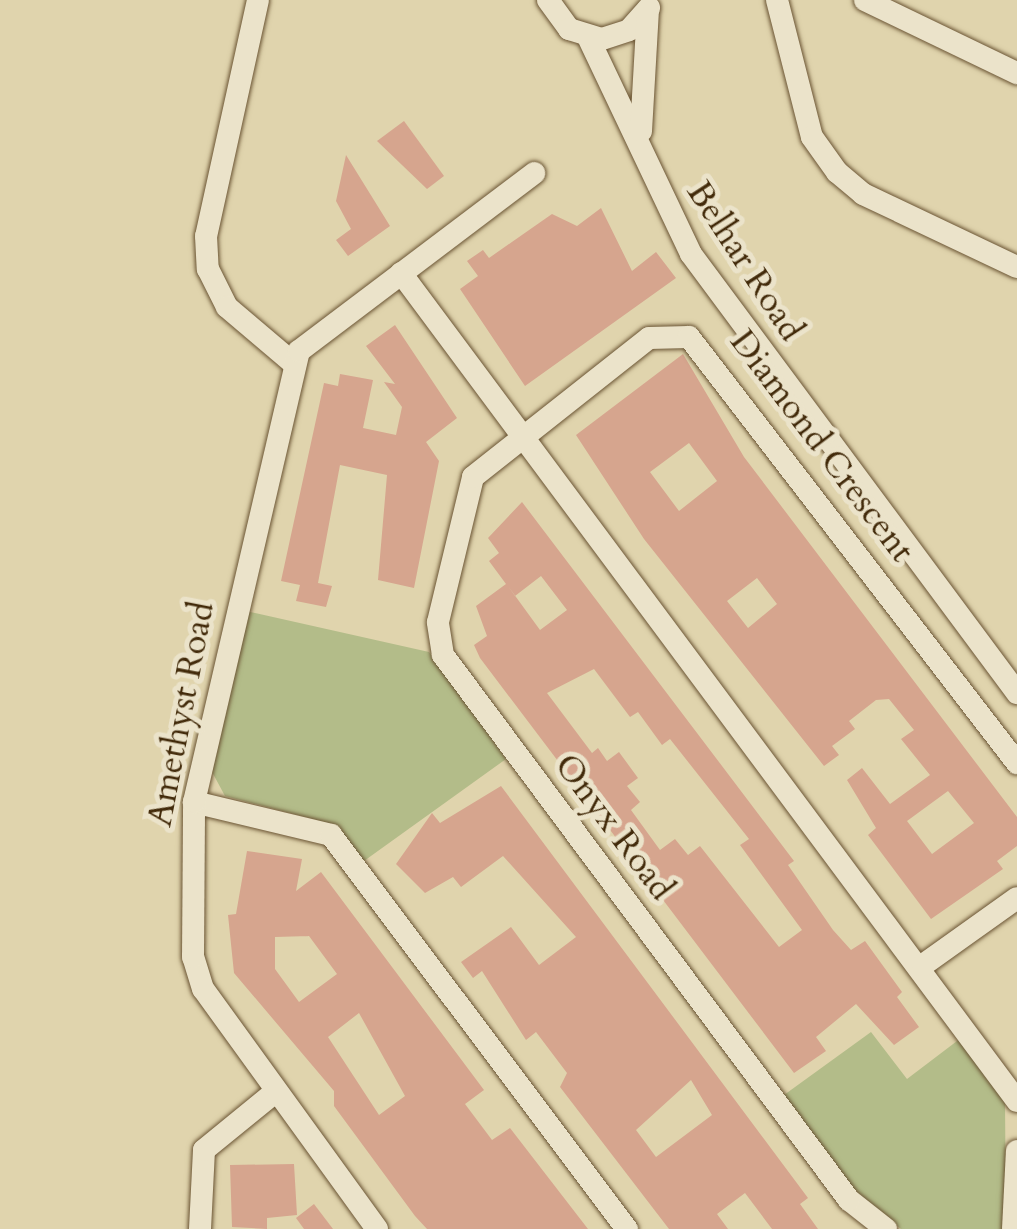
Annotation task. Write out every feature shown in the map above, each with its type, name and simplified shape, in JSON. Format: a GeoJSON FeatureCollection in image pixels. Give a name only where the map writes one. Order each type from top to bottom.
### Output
{"type":"FeatureCollection","features":[{"type":"Feature","properties":{"kind":"street"},"geometry":{"type":"LineString","coordinates":[[258,0],[206,236],[208,269],[227,308],[293,363],[305,344],[534,173]]}},
{"type":"Feature","properties":{"kind":"street"},"geometry":{"type":"LineString","coordinates":[[535,0],[551,7],[588,38],[629,30],[650,4]]}},
{"type":"Feature","properties":{"kind":"street"},"geometry":{"type":"LineString","coordinates":[[776,0],[812,137],[837,172],[863,194],[1017,266]]}},
{"type":"Feature","properties":{"kind":"street"},"geometry":{"type":"LineString","coordinates":[[865,0],[1017,73]]}},
{"type":"Feature","properties":{"kind":"street","name":"Belhar Road"},"geometry":{"type":"LineString","coordinates":[[641,150],[650,4]]}},
{"type":"Feature","properties":{"kind":"street","name":"Belhar Road"},"geometry":{"type":"LineString","coordinates":[[588,38],[691,254],[1017,693]]}},
{"type":"Feature","properties":{"kind":"street"},"geometry":{"type":"LineString","coordinates":[[402,273],[923,965],[1017,1101]]}},
{"type":"Feature","properties":{"kind":"street","name":"Diamond Crescent"},"geometry":{"type":"LineString","coordinates":[[521,434],[654,335],[700,343],[1017,763]]}},
{"type":"Feature","properties":{"kind":"street","name":"Amethyst Road"},"geometry":{"type":"LineString","coordinates":[[293,363],[194,802],[198,974],[274,1093],[377,1229]]}},
{"type":"Feature","properties":{"kind":"street","name":"Onyx Road"},"geometry":{"type":"LineString","coordinates":[[521,434],[470,484],[438,622],[443,655],[849,1200],[886,1229]]}},
{"type":"Feature","properties":{"kind":"street"},"geometry":{"type":"LineString","coordinates":[[194,802],[330,835],[627,1229]]}},
{"type":"Feature","properties":{"kind":"street"},"geometry":{"type":"LineString","coordinates":[[923,965],[1017,898]]}},
{"type":"Feature","properties":{"kind":"street"},"geometry":{"type":"LineString","coordinates":[[200,1229],[204,1150],[274,1093]]}},
{"type":"Feature","properties":{"kind":"street"},"geometry":{"type":"LineString","coordinates":[[1012,1229],[1017,1151]]}},
{"type":"Feature","properties":{"kind":"green space"},"geometry":{"type":"Polygon","coordinates":[[[246,611],[429,652],[506,759],[364,861],[328,823],[225,796],[211,770],[246,611]]]}},
{"type":"Feature","properties":{"kind":"green space"},"geometry":{"type":"Polygon","coordinates":[[[871,1032],[907,1079],[961,1038],[1005,1101],[1006,1229],[901,1229],[858,1195],[784,1095],[871,1032]]]}},
{"type":"Feature","properties":{"kind":"building"},"geometry":{"type":"Polygon","coordinates":[[[404,121],[444,176],[427,189],[377,141],[404,121]]]}},
{"type":"Feature","properties":{"kind":"building"},"geometry":{"type":"Polygon","coordinates":[[[346,155],[390,226],[348,256],[336,240],[351,229],[336,201],[346,155]]]}},
{"type":"Feature","properties":{"kind":"building"},"geometry":{"type":"Polygon","coordinates":[[[601,208],[632,271],[656,252],[676,278],[525,386],[460,289],[478,276],[467,261],[483,250],[489,258],[552,214],[577,226],[601,208]]]}},
{"type":"Feature","properties":{"kind":"building"},"geometry":{"type":"Polygon","coordinates":[[[395,325],[457,418],[426,442],[439,461],[414,588],[378,580],[387,475],[340,465],[318,583],[332,586],[326,607],[296,601],[300,585],[281,581],[324,383],[338,386],[340,374],[373,380],[363,428],[396,435],[402,407],[384,382],[395,384],[366,346],[395,325]]]}},
{"type":"Feature","properties":{"kind":"building"},"geometry":{"type":"Polygon","coordinates":[[[683,354],[744,457],[1017,817],[1017,846],[997,861],[1003,869],[931,919],[868,835],[876,828],[847,780],[862,768],[890,804],[930,775],[901,739],[914,730],[889,699],[876,700],[849,721],[855,729],[832,746],[839,755],[824,766],[644,539],[576,435],[683,354]],[[689,443],[650,472],[679,511],[717,481],[689,443]],[[757,578],[727,601],[748,628],[777,604],[757,578]],[[948,791],[907,821],[932,854],[974,823],[948,791]]]}},
{"type":"Feature","properties":{"kind":"building"},"geometry":{"type":"Polygon","coordinates":[[[522,502],[794,861],[788,865],[833,930],[851,950],[865,941],[902,992],[897,997],[919,1027],[894,1045],[856,1004],[816,1037],[826,1051],[794,1073],[480,658],[474,645],[487,636],[476,606],[506,584],[489,561],[499,553],[488,538],[522,502]],[[541,576],[515,596],[540,630],[567,610],[541,576]],[[594,669],[547,693],[592,753],[598,748],[607,761],[619,752],[638,778],[627,786],[640,802],[631,810],[660,850],[675,839],[688,855],[700,846],[779,947],[802,930],[740,845],[749,839],[670,739],[662,745],[638,712],[630,717],[594,669]]]}},
{"type":"Feature","properties":{"kind":"building"},"geometry":{"type":"Polygon","coordinates":[[[501,786],[808,1198],[800,1204],[818,1229],[772,1229],[745,1193],[717,1214],[728,1229],[669,1229],[560,1087],[567,1073],[536,1032],[526,1040],[482,971],[473,978],[461,962],[511,927],[539,965],[576,937],[503,856],[461,887],[453,877],[425,893],[396,864],[432,813],[440,823],[501,786]],[[691,1080],[636,1130],[656,1157],[712,1115],[691,1080]]]}},
{"type":"Feature","properties":{"kind":"building"},"geometry":{"type":"Polygon","coordinates":[[[247,851],[302,859],[296,891],[321,872],[484,1090],[465,1104],[492,1140],[510,1128],[588,1229],[427,1229],[334,1106],[334,1091],[234,973],[228,915],[236,914],[247,851]],[[309,936],[275,937],[275,969],[299,1002],[337,974],[309,936]],[[359,1013],[328,1037],[379,1115],[405,1096],[359,1013]]]}},
{"type":"Feature","properties":{"kind":"building"},"geometry":{"type":"Polygon","coordinates":[[[294,1164],[297,1215],[267,1218],[267,1229],[232,1227],[230,1165],[294,1164]]]}},
{"type":"Feature","properties":{"kind":"building"},"geometry":{"type":"Polygon","coordinates":[[[314,1204],[333,1229],[304,1229],[296,1218],[314,1204]]]}}]}
